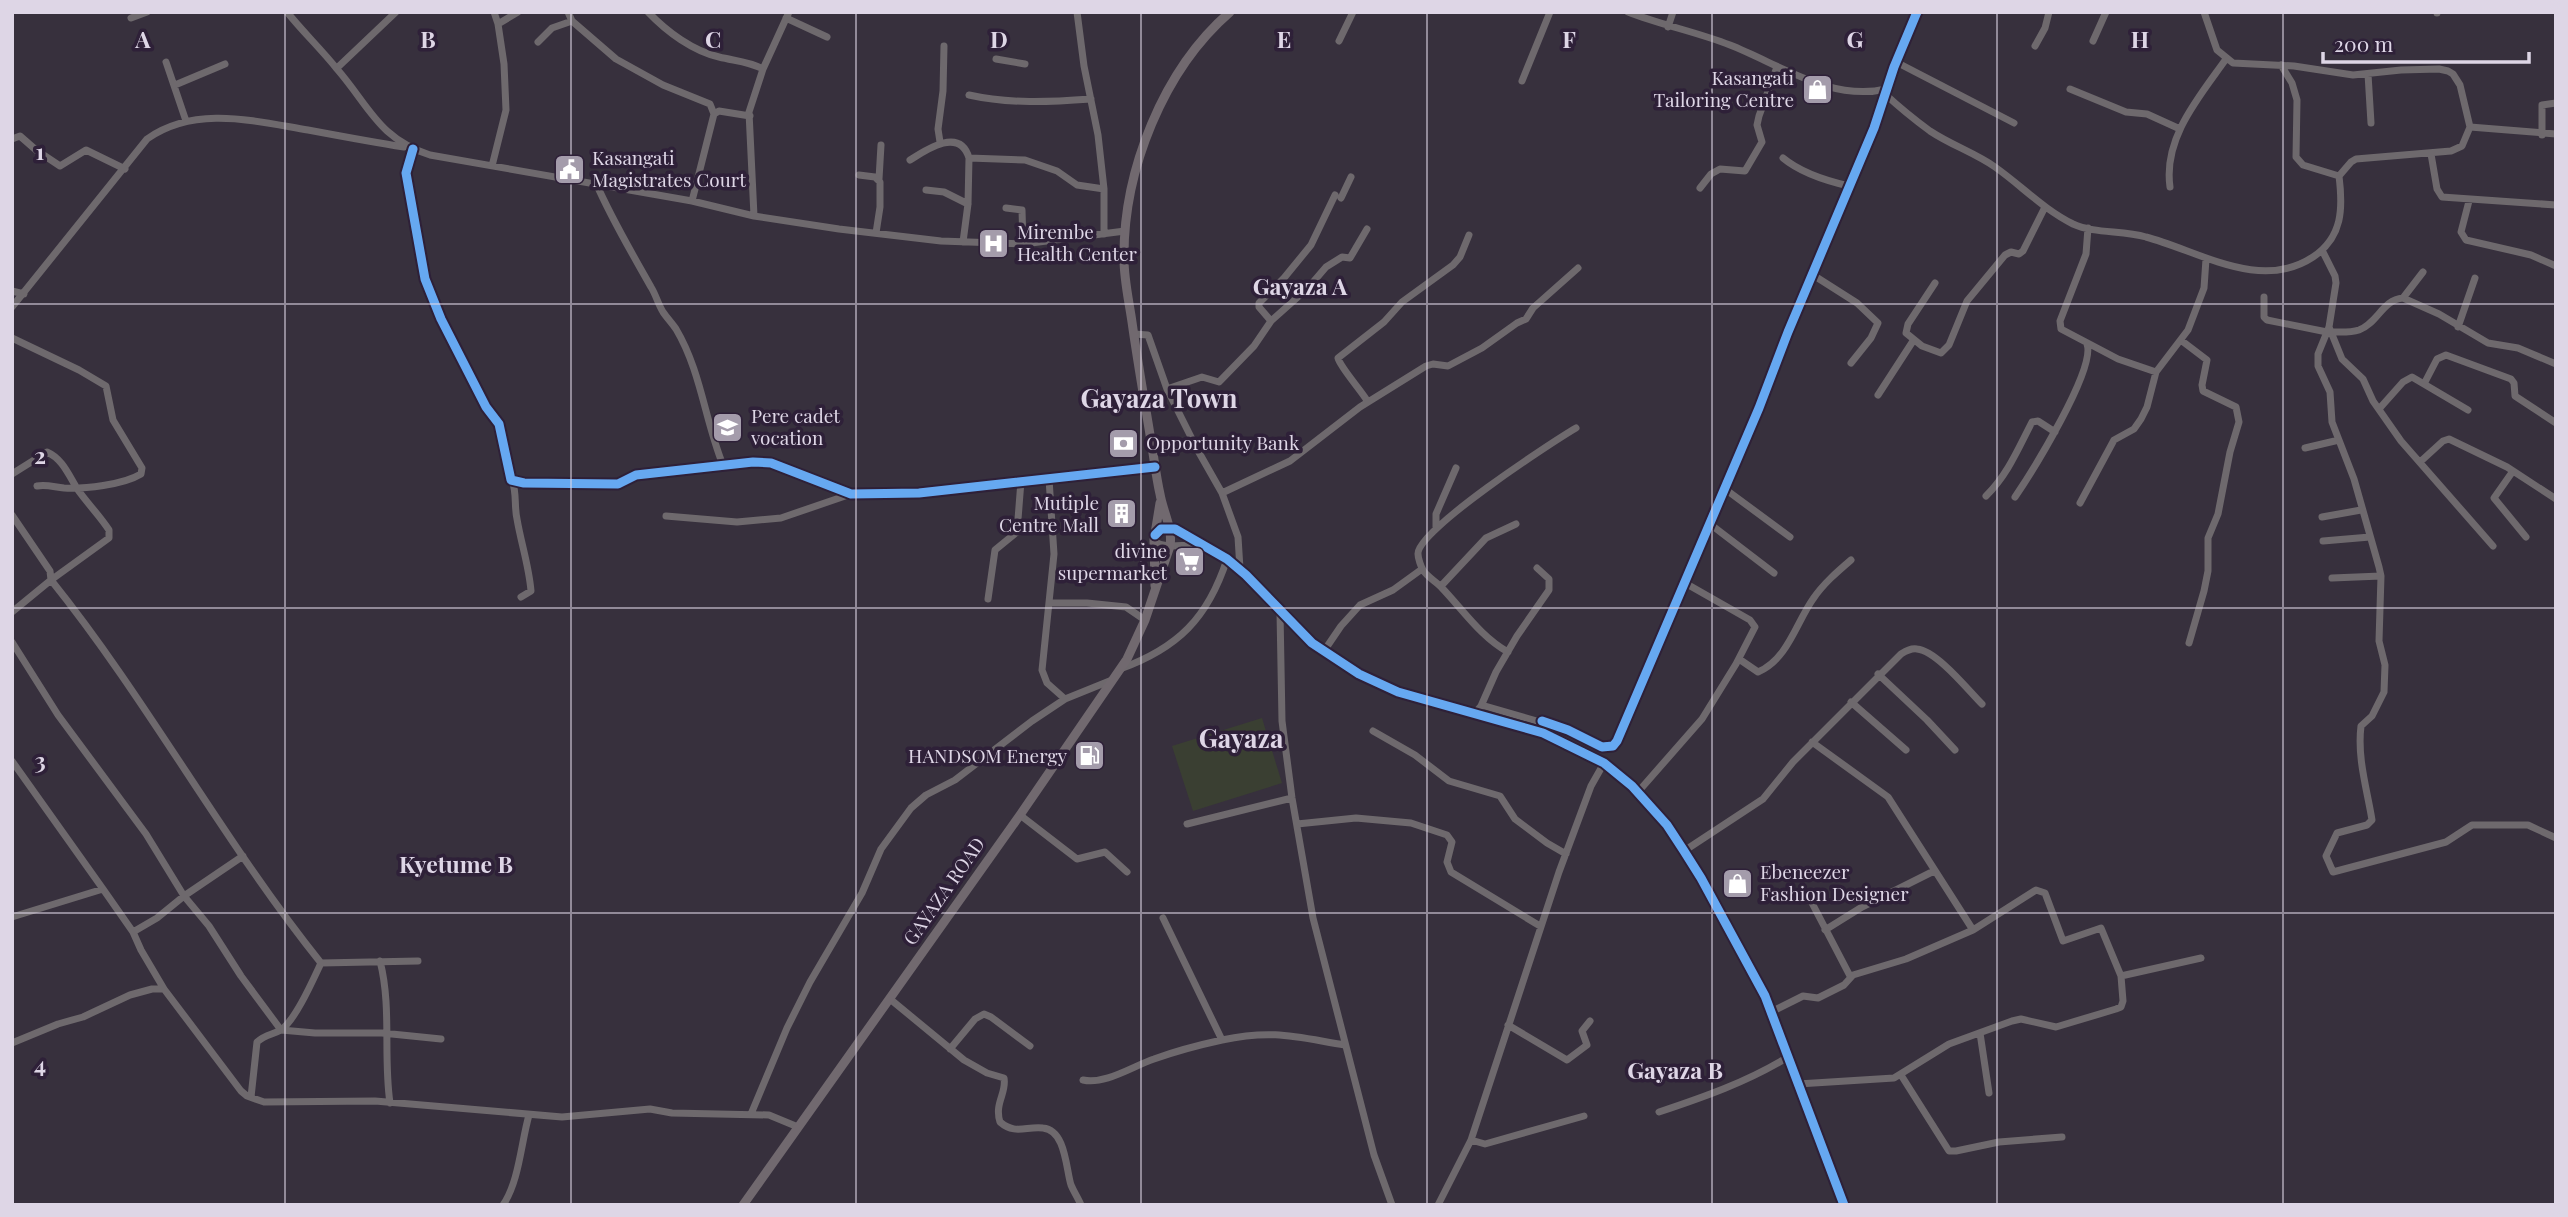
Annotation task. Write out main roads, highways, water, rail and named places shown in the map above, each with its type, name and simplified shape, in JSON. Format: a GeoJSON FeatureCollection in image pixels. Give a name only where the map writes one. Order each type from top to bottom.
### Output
{"type":"FeatureCollection","features":[{"type":"Feature","properties":{"kind":"main road","name":"GAYAZA ROAD"},"geometry":{"type":"LineString","coordinates":[[743,1205],[1020,815],[1120,669],[1145,620],[1170,546],[1170,528],[1160,497],[1155,467],[1126,280],[1122,235],[1135,178],[1152,123],[1171,84],[1193,51],[1230,12]]}},
{"type":"Feature","properties":{"kind":"main road","name":"GAYAZA ROAD"},"geometry":{"type":"LineString","coordinates":[[1156,587],[1155,538],[1160,497]]}},
{"type":"Feature","properties":{"kind":"place","name":"Kasangati Tailoring Centre"},"geometry":{"type":"Point","coordinates":[1817,89]}},
{"type":"Feature","properties":{"kind":"place","name":"Kasangati Magistrates Court"},"geometry":{"type":"Point","coordinates":[569,169]}},
{"type":"Feature","properties":{"kind":"place","name":"Mirembe Health Center"},"geometry":{"type":"Point","coordinates":[994,243]}},
{"type":"Feature","properties":{"kind":"place","name":"Pere cadet vocation"},"geometry":{"type":"Point","coordinates":[728,427]}},
{"type":"Feature","properties":{"kind":"place","name":"Opportunity Bank"},"geometry":{"type":"Point","coordinates":[1123,443]}},
{"type":"Feature","properties":{"kind":"place","name":"Mutiple Centre Mall"},"geometry":{"type":"Point","coordinates":[1122,514]}},
{"type":"Feature","properties":{"kind":"place","name":"divine supermarket"},"geometry":{"type":"Point","coordinates":[1190,562]}},
{"type":"Feature","properties":{"kind":"place","name":"HANDSOM Energy"},"geometry":{"type":"Point","coordinates":[1090,756]}},
{"type":"Feature","properties":{"kind":"place","name":"Ebeneezer Fashion Designer"},"geometry":{"type":"Point","coordinates":[1737,883]}},
{"type":"Feature","properties":{"kind":"district","name":"Gayaza A"},"geometry":{"type":"Point","coordinates":[1300,287]}},
{"type":"Feature","properties":{"kind":"district","name":"Gayaza Town"},"geometry":{"type":"Point","coordinates":[1159,399]}},
{"type":"Feature","properties":{"kind":"district","name":"Gayaza"},"geometry":{"type":"Point","coordinates":[1241,739]}},
{"type":"Feature","properties":{"kind":"district","name":"Kyetume B"},"geometry":{"type":"Point","coordinates":[456,865]}},
{"type":"Feature","properties":{"kind":"district","name":"Gayaza B"},"geometry":{"type":"Point","coordinates":[1675,1071]}}]}
